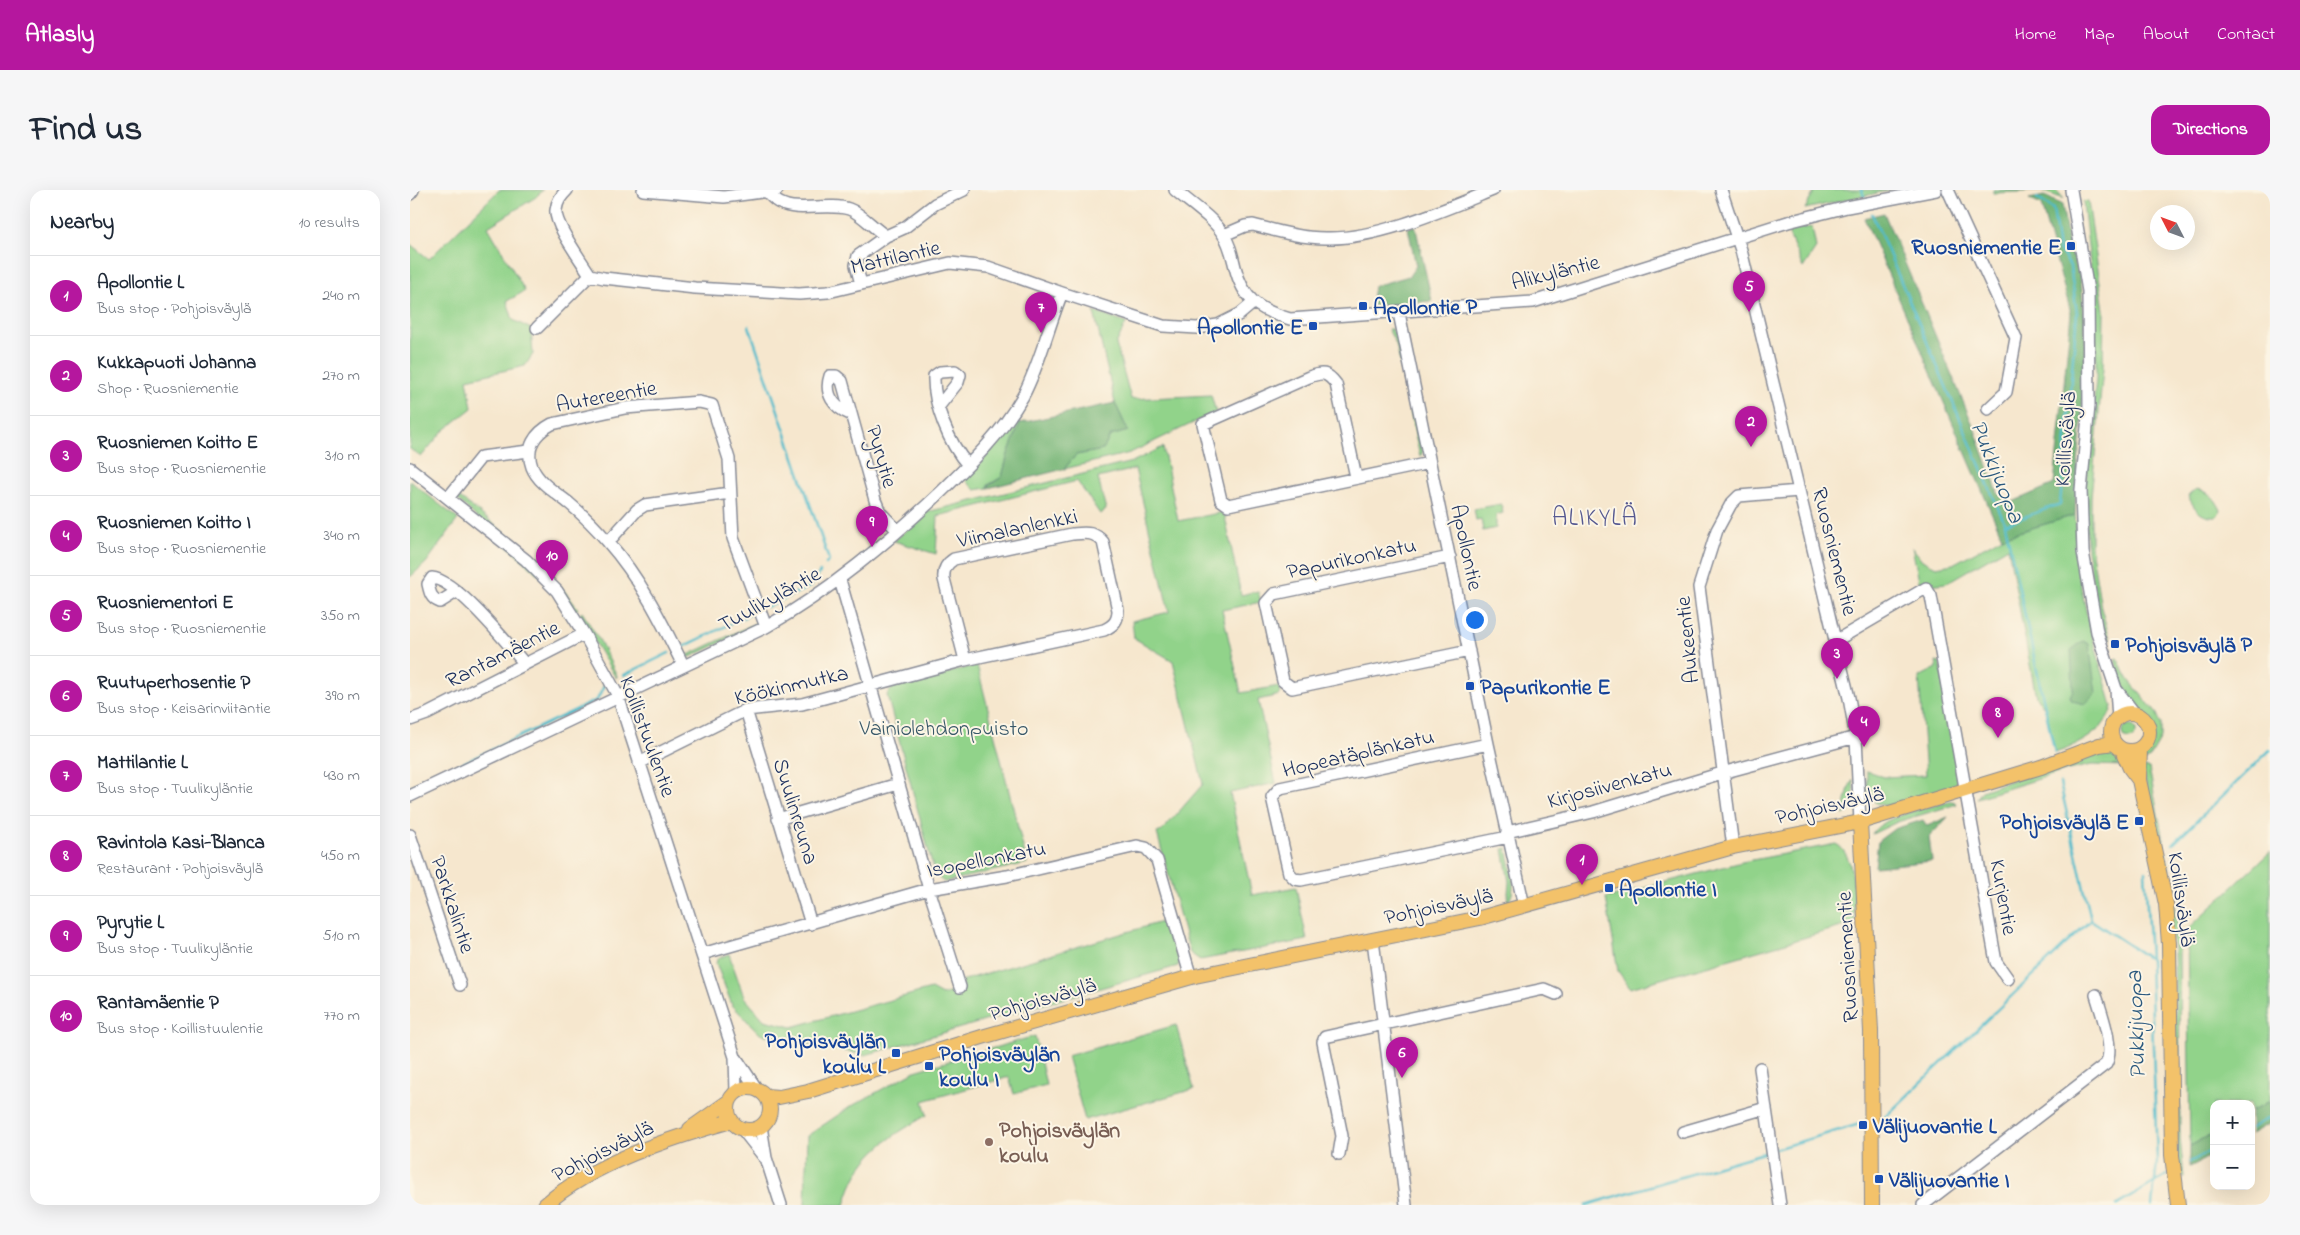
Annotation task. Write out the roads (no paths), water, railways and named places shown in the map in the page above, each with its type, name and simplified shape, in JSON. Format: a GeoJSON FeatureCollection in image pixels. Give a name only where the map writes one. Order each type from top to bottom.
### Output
{"type":"FeatureCollection","features":[{"type":"Feature","properties":{"kind":"main road"},"geometry":{"type":"LineString","coordinates":[[2130,714],[2136,715],[2144,720],[2148,730],[2147,740],[2140,748],[2134,751],[2118,746],[2112,738],[2115,722],[2130,714]]}},
{"type":"Feature","properties":{"kind":"main road","name":"Pohjoisväylä"},"geometry":{"type":"LineString","coordinates":[[2074,754],[2115,722]]}},
{"type":"Feature","properties":{"kind":"main road","name":"Pohjoisväylä"},"geometry":{"type":"LineString","coordinates":[[761,1092],[779,1098],[808,1091],[982,1037],[1191,978],[1480,918],[1733,847],[1860,822],[2041,767],[2099,745],[2118,746]]}},
{"type":"Feature","properties":{"kind":"main road","name":"Koillisväylä"},"geometry":{"type":"LineString","coordinates":[[2118,746],[2139,780]]}},
{"type":"Feature","properties":{"kind":"main road","name":"Koillisväylä"},"geometry":{"type":"LineString","coordinates":[[2140,748],[2139,780],[2166,904],[2169,944],[2172,1156],[2178,1205]]}},
{"type":"Feature","properties":{"kind":"main road","name":"Ruosniementie"},"geometry":{"type":"LineString","coordinates":[[1860,822],[1871,1031],[1872,1205]]}},
{"type":"Feature","properties":{"kind":"main road"},"geometry":{"type":"LineString","coordinates":[[749,1087],[761,1092],[770,1109],[765,1121],[755,1129],[736,1125],[728,1115],[732,1096],[749,1087]]}},
{"type":"Feature","properties":{"kind":"main road","name":"Pohjoisväylä"},"geometry":{"type":"LineString","coordinates":[[765,1121],[808,1091]]}},
{"type":"Feature","properties":{"kind":"main road","name":"Pohjoisväylä"},"geometry":{"type":"LineString","coordinates":[[681,1135],[732,1096]]}},
{"type":"Feature","properties":{"kind":"main road","name":"Pohjoisväylä"},"geometry":{"type":"LineString","coordinates":[[544,1205],[585,1177],[681,1135],[736,1125]]}},
{"type":"Feature","properties":{"kind":"street"},"geometry":{"type":"LineString","coordinates":[[410,194],[413,190]]}},
{"type":"Feature","properties":{"kind":"street"},"geometry":{"type":"LineString","coordinates":[[537,328],[590,275],[560,225],[555,212],[558,199],[567,190]]}},
{"type":"Feature","properties":{"kind":"street"},"geometry":{"type":"LineString","coordinates":[[643,190],[724,197],[772,191],[780,204],[805,207],[847,208],[858,213],[871,227],[886,236]]}},
{"type":"Feature","properties":{"kind":"street"},"geometry":{"type":"LineString","coordinates":[[861,284],[856,265],[858,256],[886,236],[904,228],[935,204],[964,190]]}},
{"type":"Feature","properties":{"kind":"street"},"geometry":{"type":"LineString","coordinates":[[1174,190],[1217,226],[1224,235],[1229,245],[1237,276],[1253,304]]}},
{"type":"Feature","properties":{"kind":"street"},"geometry":{"type":"LineString","coordinates":[[1224,235],[1245,226],[1327,239],[1364,233],[1412,222],[1493,190]]}},
{"type":"Feature","properties":{"kind":"street","name":"Ruosniementie"},"geometry":{"type":"LineString","coordinates":[[1720,190],[1737,237],[1837,640],[1856,737],[1860,822]]}},
{"type":"Feature","properties":{"kind":"street"},"geometry":{"type":"LineString","coordinates":[[1737,237],[1838,209],[1936,190]]}},
{"type":"Feature","properties":{"kind":"street"},"geometry":{"type":"LineString","coordinates":[[1948,190],[2016,338],[2006,392],[1988,408]]}},
{"type":"Feature","properties":{"kind":"street","name":"Koillisväylä"},"geometry":{"type":"LineString","coordinates":[[2071,190],[2088,291],[2089,406],[2081,490],[2083,552],[2097,632],[2116,689],[2136,715]]}},
{"type":"Feature","properties":{"kind":"street","name":"Alikyläntie"},"geometry":{"type":"LineString","coordinates":[[1253,304],[1271,314],[1290,319],[1534,302],[1737,237]]}},
{"type":"Feature","properties":{"kind":"street","name":"Mattilantie"},"geometry":{"type":"LineString","coordinates":[[590,275],[695,288],[799,294],[828,292],[950,263],[988,266],[1062,293],[1163,326],[1197,328],[1230,320],[1253,304]]}},
{"type":"Feature","properties":{"kind":"street","name":"Tuulikyläntie"},"geometry":{"type":"LineString","coordinates":[[410,796],[766,627],[802,606],[840,580],[898,531],[968,465],[986,447],[1007,421],[1024,394],[1062,293]]}},
{"type":"Feature","properties":{"kind":"street","name":"Apollontie"},"geometry":{"type":"LineString","coordinates":[[1399,312],[1468,651],[1524,906]]}},
{"type":"Feature","properties":{"kind":"street"},"geometry":{"type":"LineString","coordinates":[[1356,477],[1336,384],[1330,376],[1321,372],[1203,424],[1221,500],[1228,505],[1430,463]]}},
{"type":"Feature","properties":{"kind":"street","name":"Autereentie"},"geometry":{"type":"LineString","coordinates":[[529,451],[534,439],[542,430],[552,424],[625,408],[699,402],[712,405],[729,459],[734,538],[766,627]]}},
{"type":"Feature","properties":{"kind":"street"},"geometry":{"type":"LineString","coordinates":[[939,406],[949,441],[968,465]]}},
{"type":"Feature","properties":{"kind":"street","name":"Pyrytie"},"geometry":{"type":"LineString","coordinates":[[850,414],[875,500],[880,512],[898,531]]}},
{"type":"Feature","properties":{"kind":"street"},"geometry":{"type":"LineString","coordinates":[[448,498],[481,457],[529,451],[532,468],[543,481],[572,505],[608,542],[645,592],[683,665]]}},
{"type":"Feature","properties":{"kind":"street","name":"Koillistuulentie"},"geometry":{"type":"LineString","coordinates":[[410,468],[526,560],[558,591],[584,634],[618,696],[735,1057],[761,1092]]}},
{"type":"Feature","properties":{"kind":"street","name":"Aukeentie"},"geometry":{"type":"LineString","coordinates":[[1733,847],[1699,587],[1717,530],[1731,504],[1739,496],[1799,491]]}},
{"type":"Feature","properties":{"kind":"street"},"geometry":{"type":"LineString","coordinates":[[608,542],[637,510],[645,505],[730,492]]}},
{"type":"Feature","properties":{"kind":"street","name":"Viimalanlenkki"},"geometry":{"type":"LineString","coordinates":[[871,684],[965,660],[1114,626],[1118,618],[1118,610],[1103,542],[1091,532],[1072,534],[954,559],[949,562],[944,573],[944,579],[965,660]]}},
{"type":"Feature","properties":{"kind":"street","name":"Papurikonkatu"},"geometry":{"type":"LineString","coordinates":[[1450,557],[1274,594],[1266,603],[1282,681],[1292,688],[1468,651]]}},
{"type":"Feature","properties":{"kind":"street"},"geometry":{"type":"LineString","coordinates":[[840,580],[898,784],[960,987]]}},
{"type":"Feature","properties":{"kind":"street","name":"Kurjentie"},"geometry":{"type":"LineString","coordinates":[[1837,640],[1926,588],[1931,596],[1967,789],[1996,962],[2008,979]]}},
{"type":"Feature","properties":{"kind":"street"},"geometry":{"type":"LineString","coordinates":[[456,592],[496,630],[524,663]]}},
{"type":"Feature","properties":{"kind":"street","name":"Rantamäentie"},"geometry":{"type":"LineString","coordinates":[[410,720],[427,714],[584,634]]}},
{"type":"Feature","properties":{"kind":"street","name":"Köökinmutka"},"geometry":{"type":"LineString","coordinates":[[639,763],[746,710],[802,704],[871,684]]}},
{"type":"Feature","properties":{"kind":"street","name":"Koillisväylä"},"geometry":{"type":"LineString","coordinates":[[2115,722],[2116,689]]}},
{"type":"Feature","properties":{"kind":"street","name":"Suulinreuna"},"geometry":{"type":"LineString","coordinates":[[746,710],[811,924]]}},
{"type":"Feature","properties":{"kind":"street","name":"Kirjosiivenkatu"},"geometry":{"type":"LineString","coordinates":[[1507,834],[1593,812],[1722,773],[1856,737]]}},
{"type":"Feature","properties":{"kind":"street","name":"Hopeatäplänkatu"},"geometry":{"type":"LineString","coordinates":[[1488,744],[1280,788],[1272,797],[1289,873],[1295,879],[1301,880],[1507,834]]}},
{"type":"Feature","properties":{"kind":"street"},"geometry":{"type":"LineString","coordinates":[[778,819],[898,784]]}},
{"type":"Feature","properties":{"kind":"street","name":"Parkkalintie"},"geometry":{"type":"LineString","coordinates":[[410,835],[460,985]]}},
{"type":"Feature","properties":{"kind":"street","name":"Isopellonkatu"},"geometry":{"type":"LineString","coordinates":[[702,954],[929,889],[1006,876],[1136,846],[1146,848],[1157,860],[1191,978]]}},
{"type":"Feature","properties":{"kind":"street"},"geometry":{"type":"LineString","coordinates":[[1373,940],[1406,1205]]}},
{"type":"Feature","properties":{"kind":"street"},"geometry":{"type":"LineString","coordinates":[[1339,1154],[1342,1136],[1323,1042],[1326,1037],[1336,1033],[1544,989],[1556,994]]}},
{"type":"Feature","properties":{"kind":"street"},"geometry":{"type":"LineString","coordinates":[[1923,1205],[2106,1064],[2109,1058],[2107,1035],[2096,995]]}},
{"type":"Feature","properties":{"kind":"street","name":"Koillistuulentie"},"geometry":{"type":"LineString","coordinates":[[732,1096],[735,1057]]}},
{"type":"Feature","properties":{"kind":"street"},"geometry":{"type":"LineString","coordinates":[[1760,1068],[1780,1205]]}},
{"type":"Feature","properties":{"kind":"street"},"geometry":{"type":"LineString","coordinates":[[1683,1132],[1766,1108]]}},
{"type":"Feature","properties":{"kind":"street"},"geometry":{"type":"LineString","coordinates":[[765,1121],[766,1158],[781,1205]]}},
{"type":"Feature","properties":{"kind":"street"},"geometry":{"type":"LineString","coordinates":[[736,1125],[766,1158]]}},
{"type":"Feature","properties":{"kind":"waterway","name":"Pukkijuopa"},"geometry":{"type":"LineString","coordinates":[[1862,190],[1864,197]]}},
{"type":"Feature","properties":{"kind":"waterway"},"geometry":{"type":"LineString","coordinates":[[2005,524],[2060,504],[2077,313],[2070,266],[2059,249],[2053,209],[2037,198]]}},
{"type":"Feature","properties":{"kind":"waterway","name":"Pukkijuopa"},"geometry":{"type":"LineString","coordinates":[[1872,214],[2005,524],[2055,753]]}},
{"type":"Feature","properties":{"kind":"waterway"},"geometry":{"type":"LineString","coordinates":[[749,326],[829,560],[826,564]]}},
{"type":"Feature","properties":{"kind":"waterway"},"geometry":{"type":"LineString","coordinates":[[766,607],[811,586],[820,572]]}},
{"type":"Feature","properties":{"kind":"waterway"},"geometry":{"type":"LineString","coordinates":[[681,648],[755,612]]}},
{"type":"Feature","properties":{"kind":"waterway"},"geometry":{"type":"LineString","coordinates":[[624,675],[669,653]]}},
{"type":"Feature","properties":{"kind":"waterway"},"geometry":{"type":"LineString","coordinates":[[410,788],[597,700],[604,686]]}},
{"type":"Feature","properties":{"kind":"waterway"},"geometry":{"type":"LineString","coordinates":[[2173,844],[2270,750]]}},
{"type":"Feature","properties":{"kind":"waterway","name":"Pukkijuopa"},"geometry":{"type":"LineString","coordinates":[[2060,783],[2091,920],[2150,959],[2157,1162],[2152,1205]]}},
{"type":"Feature","properties":{"kind":"waterway"},"geometry":{"type":"LineString","coordinates":[[2145,871],[2150,959]]}},
{"type":"Feature","properties":{"kind":"waterway"},"geometry":{"type":"LineString","coordinates":[[1883,1119],[2091,920]]}},
{"type":"Feature","properties":{"kind":"waterway"},"geometry":{"type":"LineString","coordinates":[[2255,1126],[2270,1117]]}},
{"type":"Feature","properties":{"kind":"waterway"},"geometry":{"type":"LineString","coordinates":[[1775,1149],[1860,1124]]}},
{"type":"Feature","properties":{"kind":"waterway"},"geometry":{"type":"LineString","coordinates":[[1586,1205],[1770,1151]]}},
{"type":"Feature","properties":{"kind":"waterway"},"geometry":{"type":"LineString","coordinates":[[2190,1162],[2210,1151]]}},
{"type":"Feature","properties":{"kind":"waterway"},"geometry":{"type":"LineString","coordinates":[[2117,1205],[2167,1175]]}},
{"type":"Feature","properties":{"kind":"place","name":"Ruosniementie E"},"geometry":{"type":"Point","coordinates":[2071,246]}},
{"type":"Feature","properties":{"kind":"place","name":"Apollontie P"},"geometry":{"type":"Point","coordinates":[1363,306]}},
{"type":"Feature","properties":{"kind":"place","name":"Ruosniementori E"},"geometry":{"type":"Point","coordinates":[1749,312]}},
{"type":"Feature","properties":{"kind":"place","name":"Apollontie E"},"geometry":{"type":"Point","coordinates":[1313,326]}},
{"type":"Feature","properties":{"kind":"place","name":"Mattilantie L"},"geometry":{"type":"Point","coordinates":[1041,333]}},
{"type":"Feature","properties":{"kind":"place","name":"Kukkapuoti Johanna"},"geometry":{"type":"Point","coordinates":[1751,447]}},
{"type":"Feature","properties":{"kind":"place","name":"Pyrytie L"},"geometry":{"type":"Point","coordinates":[872,547]}},
{"type":"Feature","properties":{"kind":"place","name":"Rantamäentie P"},"geometry":{"type":"Point","coordinates":[552,581]}},
{"type":"Feature","properties":{"kind":"place","name":"Pohjoisväylä P"},"geometry":{"type":"Point","coordinates":[2115,644]}},
{"type":"Feature","properties":{"kind":"place","name":"Ruosniemen Koitto E"},"geometry":{"type":"Point","coordinates":[1837,679]}},
{"type":"Feature","properties":{"kind":"place","name":"Papurikontie E"},"geometry":{"type":"Point","coordinates":[1470,686]}},
{"type":"Feature","properties":{"kind":"place","name":"Ravintola Kasi-Blanca"},"geometry":{"type":"Point","coordinates":[1998,738]}},
{"type":"Feature","properties":{"kind":"place","name":"Ruosniemen Koitto I"},"geometry":{"type":"Point","coordinates":[1864,747]}},
{"type":"Feature","properties":{"kind":"place","name":"Pohjoisväylä E"},"geometry":{"type":"Point","coordinates":[2139,821]}},
{"type":"Feature","properties":{"kind":"place","name":"Apollontie L"},"geometry":{"type":"Point","coordinates":[1582,885]}},
{"type":"Feature","properties":{"kind":"place","name":"Apollontie I"},"geometry":{"type":"Point","coordinates":[1609,888]}},
{"type":"Feature","properties":{"kind":"place","name":"Pohjoisväylän koulu L"},"geometry":{"type":"Point","coordinates":[896,1053]}},
{"type":"Feature","properties":{"kind":"place","name":"Pohjoisväylän koulu I"},"geometry":{"type":"Point","coordinates":[929,1066]}},
{"type":"Feature","properties":{"kind":"place","name":"Ruutuperhosentie P"},"geometry":{"type":"Point","coordinates":[1402,1078]}},
{"type":"Feature","properties":{"kind":"place","name":"Välijuovantie L"},"geometry":{"type":"Point","coordinates":[1863,1125]}},
{"type":"Feature","properties":{"kind":"place","name":"Pohjoisväylän koulu"},"geometry":{"type":"Point","coordinates":[989,1142]}},
{"type":"Feature","properties":{"kind":"place","name":"Välijuovantie I"},"geometry":{"type":"Point","coordinates":[1879,1179]}},
{"type":"Feature","properties":{"kind":"district","name":"ALIKYLÄ"},"geometry":{"type":"Point","coordinates":[1595,516]}},
{"type":"Feature","properties":{"kind":"park label","name":"Vainiolehdonpuisto"},"geometry":{"type":"Point","coordinates":[944,727]}}]}
